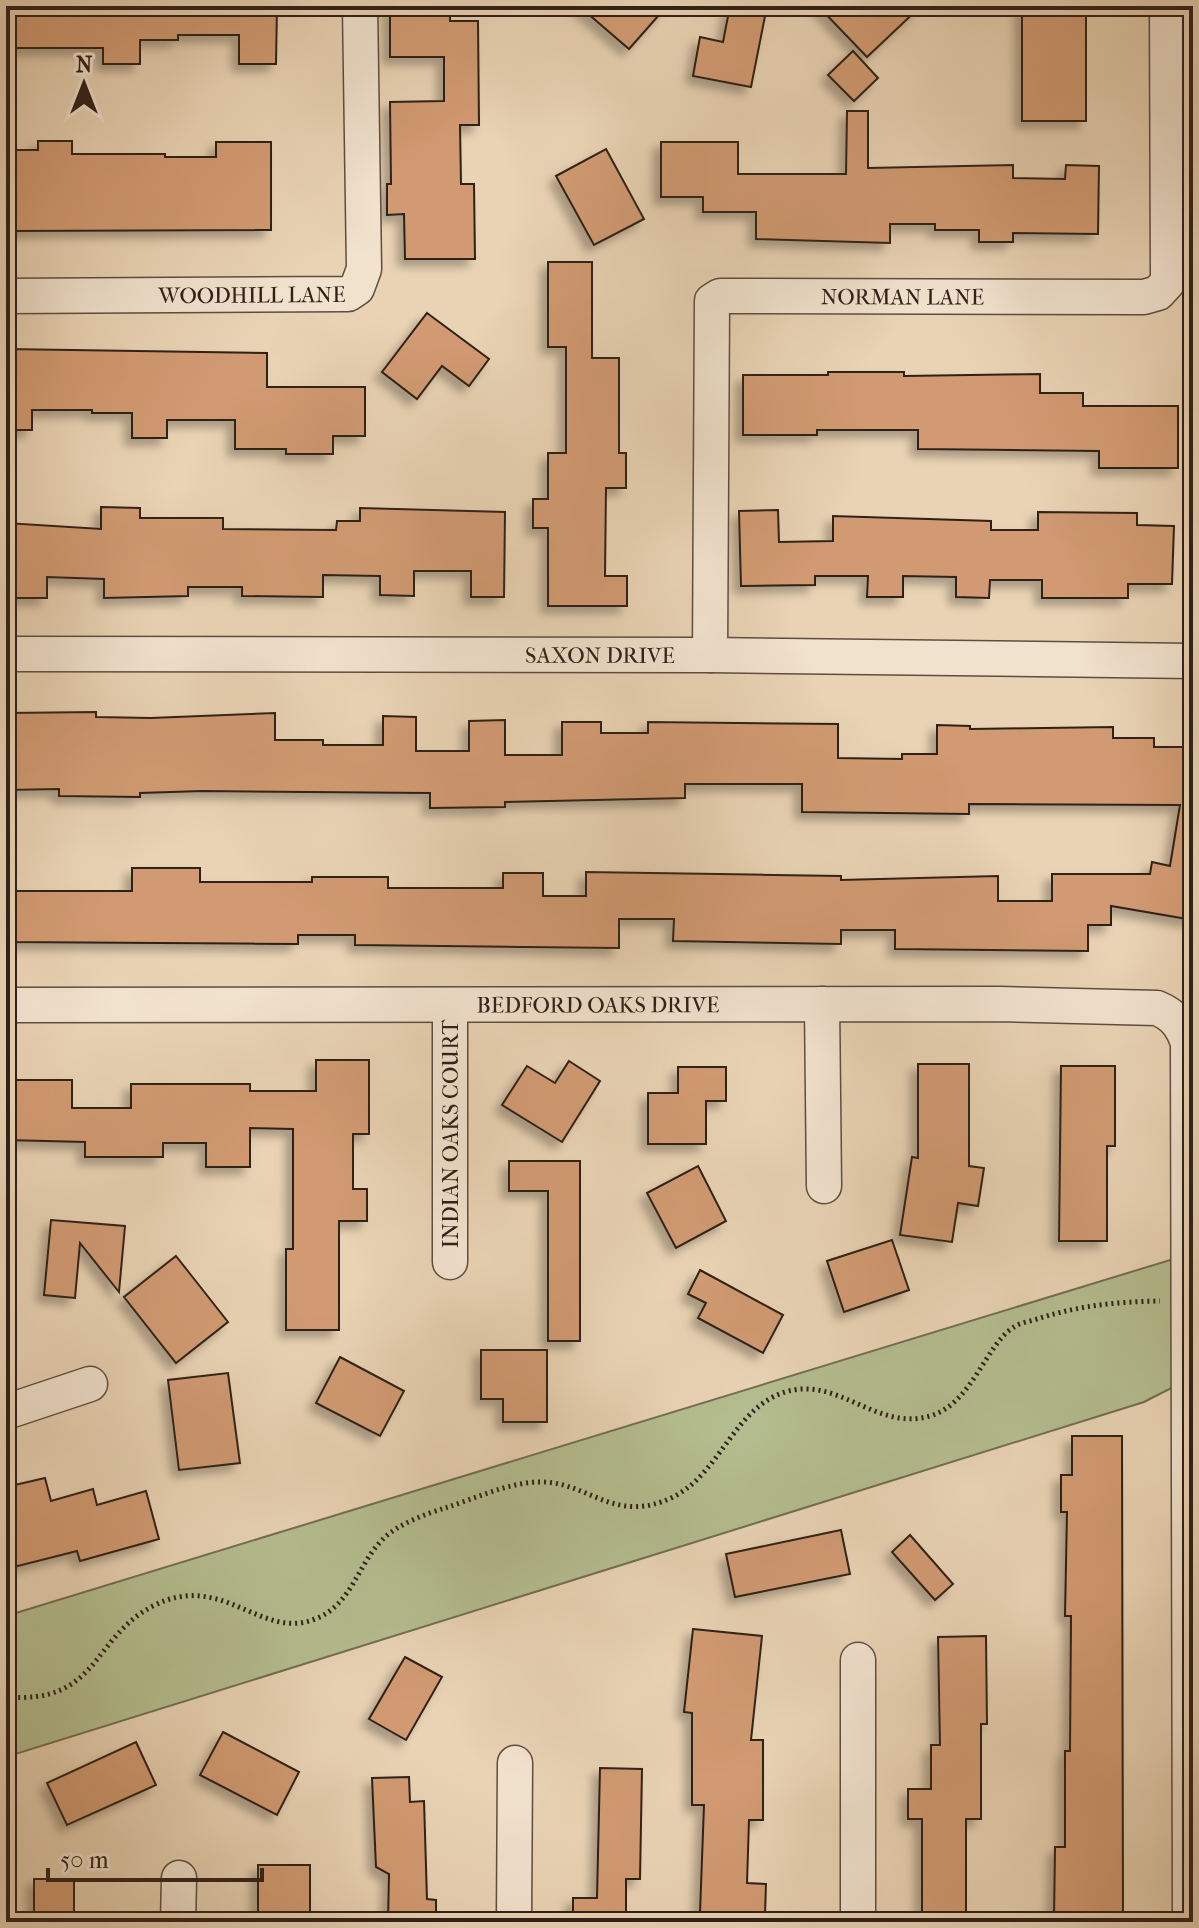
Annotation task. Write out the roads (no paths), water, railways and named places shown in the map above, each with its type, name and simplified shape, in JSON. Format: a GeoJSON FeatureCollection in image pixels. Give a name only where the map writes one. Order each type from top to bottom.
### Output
{"type":"FeatureCollection","features":[{"type":"Feature","properties":{"kind":"street","name":"WOODHILL LANE"},"geometry":{"type":"LineString","coordinates":[[6,296],[348,294],[357,288],[364,269],[360,6]]}},
{"type":"Feature","properties":{"kind":"street","name":"NORMAN LANE"},"geometry":{"type":"LineString","coordinates":[[710,655],[712,301],[720,296],[1144,297],[1158,293],[1168,282],[1167,6]]}},
{"type":"Feature","properties":{"kind":"street","name":"SAXON DRIVE"},"geometry":{"type":"LineString","coordinates":[[6,654],[710,655],[1193,661]]}},
{"type":"Feature","properties":{"kind":"street","name":"BEDFORD OAKS DRIVE"},"geometry":{"type":"LineString","coordinates":[[6,1005],[822,1004],[1157,1008],[1169,1013],[1182,1027],[1188,1043],[1190,1922]]}},
{"type":"Feature","properties":{"kind":"street"},"geometry":{"type":"LineString","coordinates":[[822,1004],[824,1186]]}},
{"type":"Feature","properties":{"kind":"street","name":"INDIAN OAKS COURT"},"geometry":{"type":"LineString","coordinates":[[450,1005],[450,1262]]}},
{"type":"Feature","properties":{"kind":"street"},"geometry":{"type":"LineString","coordinates":[[6,1412],[90,1384]]}},
{"type":"Feature","properties":{"kind":"street"},"geometry":{"type":"LineString","coordinates":[[858,1660],[858,1922]]}},
{"type":"Feature","properties":{"kind":"street"},"geometry":{"type":"LineString","coordinates":[[514,1922],[515,1763]]}},
{"type":"Feature","properties":{"kind":"street"},"geometry":{"type":"LineString","coordinates":[[178,1922],[179,1878]]}}]}
